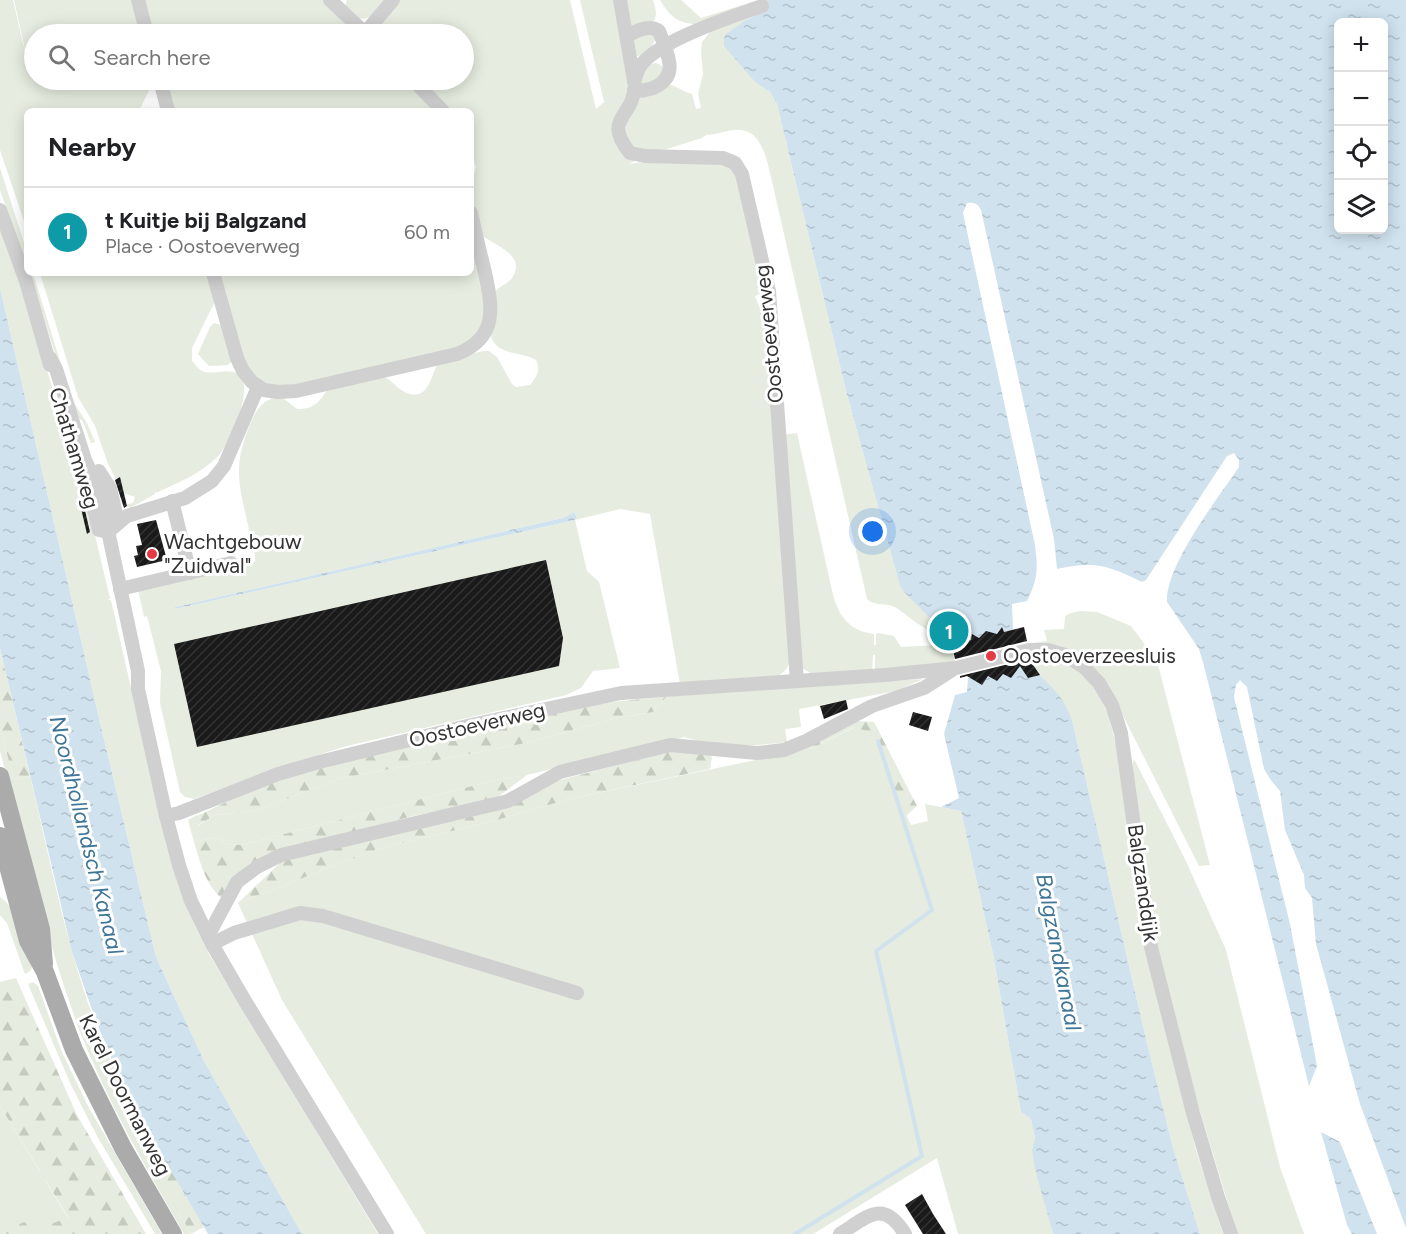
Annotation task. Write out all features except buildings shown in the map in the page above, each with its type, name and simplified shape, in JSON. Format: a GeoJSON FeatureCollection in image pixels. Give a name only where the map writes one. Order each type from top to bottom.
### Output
{"type":"FeatureCollection","features":[{"type":"Feature","properties":{"kind":"main road","name":"Karel Doormanweg"},"geometry":{"type":"LineString","coordinates":[[0,776],[9,875]]}},
{"type":"Feature","properties":{"kind":"main road","name":"Karel Doormanweg"},"geometry":{"type":"LineString","coordinates":[[0,836],[9,875],[41,929],[45,972],[74,1050],[123,1148],[173,1234]]}},
{"type":"Feature","properties":{"kind":"street"},"geometry":{"type":"LineString","coordinates":[[138,0],[144,24]]}},
{"type":"Feature","properties":{"kind":"street"},"geometry":{"type":"LineString","coordinates":[[330,0],[355,24]]}},
{"type":"Feature","properties":{"kind":"street"},"geometry":{"type":"LineString","coordinates":[[373,24],[393,0]]}},
{"type":"Feature","properties":{"kind":"street"},"geometry":{"type":"LineString","coordinates":[[620,0],[634,89]]}},
{"type":"Feature","properties":{"kind":"street"},"geometry":{"type":"LineString","coordinates":[[634,89],[638,69],[665,47],[684,36],[762,6]]}},
{"type":"Feature","properties":{"kind":"street"},"geometry":{"type":"LineString","coordinates":[[627,36],[653,27],[659,32],[670,65],[664,83],[643,91],[634,89]]}},
{"type":"Feature","properties":{"kind":"street","name":"Oostoeverweg"},"geometry":{"type":"LineString","coordinates":[[634,89],[620,120],[618,132],[620,141],[630,153],[645,156],[723,158],[735,164],[742,174],[769,291],[797,681]]}},
{"type":"Feature","properties":{"kind":"street"},"geometry":{"type":"LineString","coordinates":[[162,90],[167,108]]}},
{"type":"Feature","properties":{"kind":"street"},"geometry":{"type":"LineString","coordinates":[[423,90],[440,108]]}},
{"type":"Feature","properties":{"kind":"street","name":"Chathamweg"},"geometry":{"type":"LineString","coordinates":[[0,210],[50,358],[56,369],[85,460],[99,489],[109,527],[108,532],[138,671],[138,689],[166,816]]}},
{"type":"Feature","properties":{"kind":"street"},"geometry":{"type":"LineString","coordinates":[[214,276],[237,358],[243,371],[258,387],[271,392],[296,391],[457,354],[472,347],[483,335],[492,311],[474,227]]}},
{"type":"Feature","properties":{"kind":"street","name":"Chathamweg"},"geometry":{"type":"LineString","coordinates":[[50,358],[51,371],[89,489],[99,530],[108,532]]}},
{"type":"Feature","properties":{"kind":"street"},"geometry":{"type":"LineString","coordinates":[[108,532],[127,516],[196,492],[212,481],[224,466],[258,387]]}},
{"type":"Feature","properties":{"kind":"street","name":"Chathamweg"},"geometry":{"type":"LineString","coordinates":[[71,415],[82,429],[92,459],[110,488],[118,522]]}},
{"type":"Feature","properties":{"kind":"street"},"geometry":{"type":"LineString","coordinates":[[172,501],[190,573]]}},
{"type":"Feature","properties":{"kind":"street"},"geometry":{"type":"LineString","coordinates":[[120,589],[231,563]]}},
{"type":"Feature","properties":{"kind":"street","name":"Balgzanddijk"},"geometry":{"type":"LineString","coordinates":[[957,668],[1029,650],[1048,650],[1065,655],[1084,667],[1099,683],[1112,705],[1121,733],[1128,772],[1151,947],[1193,1113],[1231,1234]]}},
{"type":"Feature","properties":{"kind":"street"},"geometry":{"type":"LineString","coordinates":[[210,940],[237,882],[257,867],[281,855],[507,801],[560,772],[670,745],[757,753],[784,750],[872,706],[924,688],[957,668]]}},
{"type":"Feature","properties":{"kind":"street","name":"Oostoeverweg"},"geometry":{"type":"LineString","coordinates":[[166,816],[278,774],[309,765],[482,723],[621,693],[957,668]]}},
{"type":"Feature","properties":{"kind":"street"},"geometry":{"type":"LineString","coordinates":[[166,816],[178,865],[191,902],[210,940],[387,1234]]}},
{"type":"Feature","properties":{"kind":"street"},"geometry":{"type":"LineString","coordinates":[[210,940],[300,913],[323,916],[577,993]]}},
{"type":"Feature","properties":{"kind":"street"},"geometry":{"type":"LineString","coordinates":[[840,1234],[873,1213],[886,1214],[896,1220],[904,1234]]}},
{"type":"Feature","properties":{"kind":"green space"},"geometry":{"type":"Polygon","coordinates":[[[0,0],[13,0],[24,48],[24,90],[34,90],[37,104],[34,90],[149,90],[140,108],[24,108],[24,221],[0,150],[0,0]]]}},
{"type":"Feature","properties":{"kind":"green space"},"geometry":{"type":"Polygon","coordinates":[[[14,0],[134,0],[141,24],[24,24],[24,45],[14,0]]]}},
{"type":"Feature","properties":{"kind":"green space"},"geometry":{"type":"Polygon","coordinates":[[[141,0],[326,0],[351,24],[148,24],[141,0]]]}},
{"type":"Feature","properties":{"kind":"green space"},"geometry":{"type":"Polygon","coordinates":[[[347,0],[389,0],[374,15],[360,19],[354,18],[345,6],[347,0]]]}},
{"type":"Feature","properties":{"kind":"green space"},"geometry":{"type":"Polygon","coordinates":[[[398,0],[570,0],[596,109],[604,102],[580,0],[616,0],[628,71],[628,91],[615,124],[638,159],[629,164],[718,162],[731,167],[735,172],[765,292],[755,296],[766,324],[790,661],[784,671],[773,678],[680,684],[650,514],[620,509],[575,520],[587,571],[599,582],[620,668],[593,671],[581,688],[566,695],[347,746],[294,762],[194,799],[185,797],[180,792],[160,703],[161,671],[138,589],[251,564],[255,561],[239,473],[245,437],[259,408],[270,399],[280,396],[297,409],[307,408],[318,402],[327,390],[384,377],[404,392],[415,395],[426,389],[440,361],[484,351],[489,351],[497,357],[516,387],[530,385],[538,371],[536,360],[504,350],[494,343],[491,337],[494,294],[512,278],[516,270],[515,263],[506,251],[479,233],[474,211],[476,167],[474,162],[474,108],[446,108],[432,90],[474,90],[474,24],[378,24],[398,0]],[[574,512],[563,518],[175,607],[175,609],[575,520],[577,517],[574,512]]]}},
{"type":"Feature","properties":{"kind":"green space"},"geometry":{"type":"Polygon","coordinates":[[[625,0],[653,0],[656,14],[653,22],[632,31],[625,0]]]}},
{"type":"Feature","properties":{"kind":"green space"},"geometry":{"type":"Polygon","coordinates":[[[660,0],[681,0],[701,18],[752,2],[696,24],[690,24],[675,18],[660,0]]]}},
{"type":"Feature","properties":{"kind":"green space"},"geometry":{"type":"Polygon","coordinates":[[[765,12],[746,20],[724,37],[756,83],[770,92],[777,104],[846,391],[900,586],[939,627],[947,626],[948,630],[951,630],[950,625],[952,625],[954,633],[938,634],[930,631],[895,607],[873,603],[867,599],[771,177],[761,144],[750,133],[742,130],[706,135],[663,150],[644,151],[625,143],[630,111],[641,98],[649,93],[671,85],[692,94],[696,109],[701,108],[698,94],[703,74],[702,42],[710,32],[765,12]]]}},
{"type":"Feature","properties":{"kind":"green space"},"geometry":{"type":"Polygon","coordinates":[[[644,32],[656,36],[650,49],[645,54],[637,56],[633,36],[644,32]]]}},
{"type":"Feature","properties":{"kind":"green space"},"geometry":{"type":"Polygon","coordinates":[[[655,63],[663,68],[663,77],[639,88],[646,69],[655,63]]]}},
{"type":"Feature","properties":{"kind":"green space"},"geometry":{"type":"Polygon","coordinates":[[[166,90],[419,90],[436,108],[170,108],[166,90]]]}},
{"type":"Feature","properties":{"kind":"green space"},"geometry":{"type":"Polygon","coordinates":[[[0,168],[24,243],[24,258],[0,190],[0,168]]]}},
{"type":"Feature","properties":{"kind":"green space"},"geometry":{"type":"Polygon","coordinates":[[[0,228],[17,274],[86,496],[89,519],[92,523],[110,598],[108,600],[111,600],[166,842],[185,904],[209,954],[378,1234],[302,1234],[204,1061],[156,957],[0,288],[0,228]]]}},
{"type":"Feature","properties":{"kind":"green space"},"geometry":{"type":"Polygon","coordinates":[[[474,243],[487,310],[478,333],[462,348],[290,388],[267,384],[259,380],[244,363],[217,276],[474,276],[474,243]]]}},
{"type":"Feature","properties":{"kind":"green space"},"geometry":{"type":"Polygon","coordinates":[[[31,276],[34,276],[72,400],[87,423],[95,442],[91,443],[83,422],[73,411],[31,276]]]}},
{"type":"Feature","properties":{"kind":"green space"},"geometry":{"type":"Polygon","coordinates":[[[41,276],[210,276],[215,301],[192,348],[192,361],[202,371],[210,373],[229,371],[238,374],[243,380],[244,389],[236,424],[216,458],[190,477],[156,493],[155,491],[155,494],[130,508],[127,504],[133,503],[135,497],[123,493],[108,464],[95,426],[78,397],[41,276]]]}},
{"type":"Feature","properties":{"kind":"green space"},"geometry":{"type":"Polygon","coordinates":[[[214,323],[221,325],[232,361],[228,365],[209,366],[198,354],[214,323]]]}},
{"type":"Feature","properties":{"kind":"green space"},"geometry":{"type":"Polygon","coordinates":[[[797,433],[833,595],[842,616],[858,630],[874,634],[874,645],[876,645],[876,634],[878,633],[894,636],[901,647],[951,642],[955,663],[875,671],[875,655],[873,655],[872,671],[812,674],[802,668],[782,435],[797,433]]]}},
{"type":"Feature","properties":{"kind":"green space"},"geometry":{"type":"Polygon","coordinates":[[[1080,611],[1097,612],[1131,626],[1157,661],[1210,865],[1199,866],[1108,686],[1099,673],[1086,662],[1032,643],[1047,641],[1044,630],[1064,629],[1065,616],[1080,611]]]}},
{"type":"Feature","properties":{"kind":"green space"},"geometry":{"type":"Polygon","coordinates":[[[0,648],[30,776],[14,780],[0,728],[0,648]]]}},
{"type":"Feature","properties":{"kind":"green space"},"geometry":{"type":"Polygon","coordinates":[[[1035,655],[1056,659],[1073,666],[1086,676],[1103,702],[1109,718],[1119,755],[1154,981],[1196,1150],[1223,1234],[1200,1234],[1173,1148],[1072,720],[1028,678],[1022,659],[1035,655]]]}},
{"type":"Feature","properties":{"kind":"green space"},"geometry":{"type":"Polygon","coordinates":[[[923,679],[896,691],[799,709],[801,727],[785,729],[787,742],[723,745],[685,737],[527,775],[496,780],[241,845],[225,844],[218,837],[194,842],[188,820],[197,815],[198,826],[215,815],[255,811],[338,779],[526,743],[613,719],[653,712],[666,697],[697,693],[923,679]]]}},
{"type":"Feature","properties":{"kind":"green space"},"geometry":{"type":"Polygon","coordinates":[[[666,697],[653,712],[613,719],[526,743],[338,779],[255,811],[215,815],[197,826],[197,816],[222,804],[264,786],[329,766],[552,712],[666,697]]]}},
{"type":"Feature","properties":{"kind":"green space"},"geometry":{"type":"Polygon","coordinates":[[[858,721],[874,722],[917,806],[906,816],[866,731],[854,727],[813,748],[800,751],[858,721]]]}},
{"type":"Feature","properties":{"kind":"green space"},"geometry":{"type":"Polygon","coordinates":[[[855,727],[866,731],[911,825],[928,821],[925,804],[961,811],[993,954],[1021,1112],[1031,1119],[1035,1138],[1032,1150],[1053,1234],[958,1234],[937,1158],[813,1234],[426,1234],[282,1000],[238,903],[378,849],[497,820],[569,799],[813,748],[855,727]]]}},
{"type":"Feature","properties":{"kind":"green space"},"geometry":{"type":"Polygon","coordinates":[[[0,728],[14,780],[30,776],[60,904],[84,990],[98,1031],[136,1110],[126,1117],[191,1234],[184,1234],[142,1160],[115,1110],[80,1032],[37,893],[0,751],[0,728]]]}},
{"type":"Feature","properties":{"kind":"green space"},"geometry":{"type":"Polygon","coordinates":[[[671,751],[705,753],[712,757],[710,769],[569,799],[497,820],[378,849],[238,903],[282,861],[549,783],[671,751]]]}},
{"type":"Feature","properties":{"kind":"green space"},"geometry":{"type":"Polygon","coordinates":[[[1134,759],[1185,859],[1226,950],[1280,1167],[1304,1234],[1238,1234],[1196,1098],[1156,948],[1132,768],[1134,759]]]}},
{"type":"Feature","properties":{"kind":"green space"},"geometry":{"type":"Polygon","coordinates":[[[527,775],[499,796],[480,802],[413,816],[270,853],[249,864],[235,876],[221,898],[207,879],[194,842],[218,837],[225,844],[241,845],[496,780],[527,775]]]}},
{"type":"Feature","properties":{"kind":"green space"},"geometry":{"type":"Polygon","coordinates":[[[0,897],[18,919],[32,967],[25,974],[7,923],[0,915],[0,897]]]}},
{"type":"Feature","properties":{"kind":"green space"},"geometry":{"type":"Polygon","coordinates":[[[16,978],[77,1115],[146,1234],[46,1234],[42,1228],[68,1217],[0,1106],[0,982],[16,978]]]}},
{"type":"Feature","properties":{"kind":"green space"},"geometry":{"type":"Polygon","coordinates":[[[33,982],[38,986],[61,1050],[89,1108],[162,1234],[155,1234],[97,1136],[71,1085],[28,984],[33,982]]]}},
{"type":"Feature","properties":{"kind":"green space"},"geometry":{"type":"Polygon","coordinates":[[[0,1106],[68,1218],[65,1219],[73,1234],[0,1234],[0,1106]]]}},
{"type":"Feature","properties":{"kind":"green space"},"geometry":{"type":"Polygon","coordinates":[[[136,1110],[204,1227],[191,1234],[125,1117],[136,1110]]]}},
{"type":"Feature","properties":{"kind":"green space"},"geometry":{"type":"Polygon","coordinates":[[[25,1222],[32,1234],[0,1234],[7,1228],[25,1222]]]}},
{"type":"Feature","properties":{"kind":"water"},"geometry":{"type":"Polygon","coordinates":[[[760,0],[1406,0],[1406,1228],[1360,1104],[1316,944],[1312,898],[1305,888],[1304,875],[1285,830],[1280,791],[1264,769],[1247,687],[1240,680],[1236,685],[1234,697],[1290,924],[1317,1066],[1309,1086],[1204,666],[1199,649],[1167,602],[1174,570],[1183,552],[1239,467],[1239,460],[1234,453],[1227,456],[1146,580],[1142,582],[1101,566],[1081,565],[1057,569],[1054,539],[981,210],[976,204],[967,203],[963,213],[1035,545],[1037,567],[1027,601],[1012,604],[1013,630],[1003,632],[1001,628],[1001,633],[974,639],[972,635],[972,640],[961,642],[959,638],[955,638],[952,625],[939,627],[900,586],[846,391],[777,104],[770,92],[756,83],[724,46],[726,34],[746,20],[765,12],[760,0]]]}},
{"type":"Feature","properties":{"kind":"water","name":"Noordhollandsch Kanaal"},"geometry":{"type":"Polygon","coordinates":[[[0,288],[156,957],[204,1061],[302,1234],[208,1234],[127,1096],[97,1024],[72,952],[0,648],[0,288]]]}},
{"type":"Feature","properties":{"kind":"water"},"geometry":{"type":"Polygon","coordinates":[[[574,512],[577,517],[575,520],[175,609],[175,607],[563,518],[574,512]]]}},
{"type":"Feature","properties":{"kind":"water","name":"Balgzandkanaal"},"geometry":{"type":"Polygon","coordinates":[[[1021,665],[1028,678],[1039,675],[1055,691],[1066,706],[1072,720],[1173,1148],[1200,1234],[1053,1234],[1035,1169],[1032,1150],[1035,1138],[1031,1119],[1021,1112],[993,954],[961,811],[941,807],[959,798],[944,734],[955,695],[967,692],[968,678],[978,675],[982,685],[992,672],[997,681],[997,671],[1011,678],[1011,667],[1021,665]]]}},
{"type":"Feature","properties":{"kind":"water"},"geometry":{"type":"Polygon","coordinates":[[[1321,1132],[1340,1142],[1377,1234],[1352,1234],[1347,1225],[1321,1132]]]}},
{"type":"Feature","properties":{"kind":"waterway"},"geometry":{"type":"LineString","coordinates":[[795,1234],[922,1156],[876,951],[932,910],[878,741]]}},
{"type":"Feature","properties":{"kind":"place","name":"Wachtgebouw \"Zuidwal\""},"geometry":{"type":"Point","coordinates":[152,554]}},
{"type":"Feature","properties":{"kind":"place","name":"t Kuitje bij Balgzand"},"geometry":{"type":"Point","coordinates":[949,631]}},
{"type":"Feature","properties":{"kind":"place","name":"Oostoeverzeesluis"},"geometry":{"type":"Point","coordinates":[991,656]}}]}
